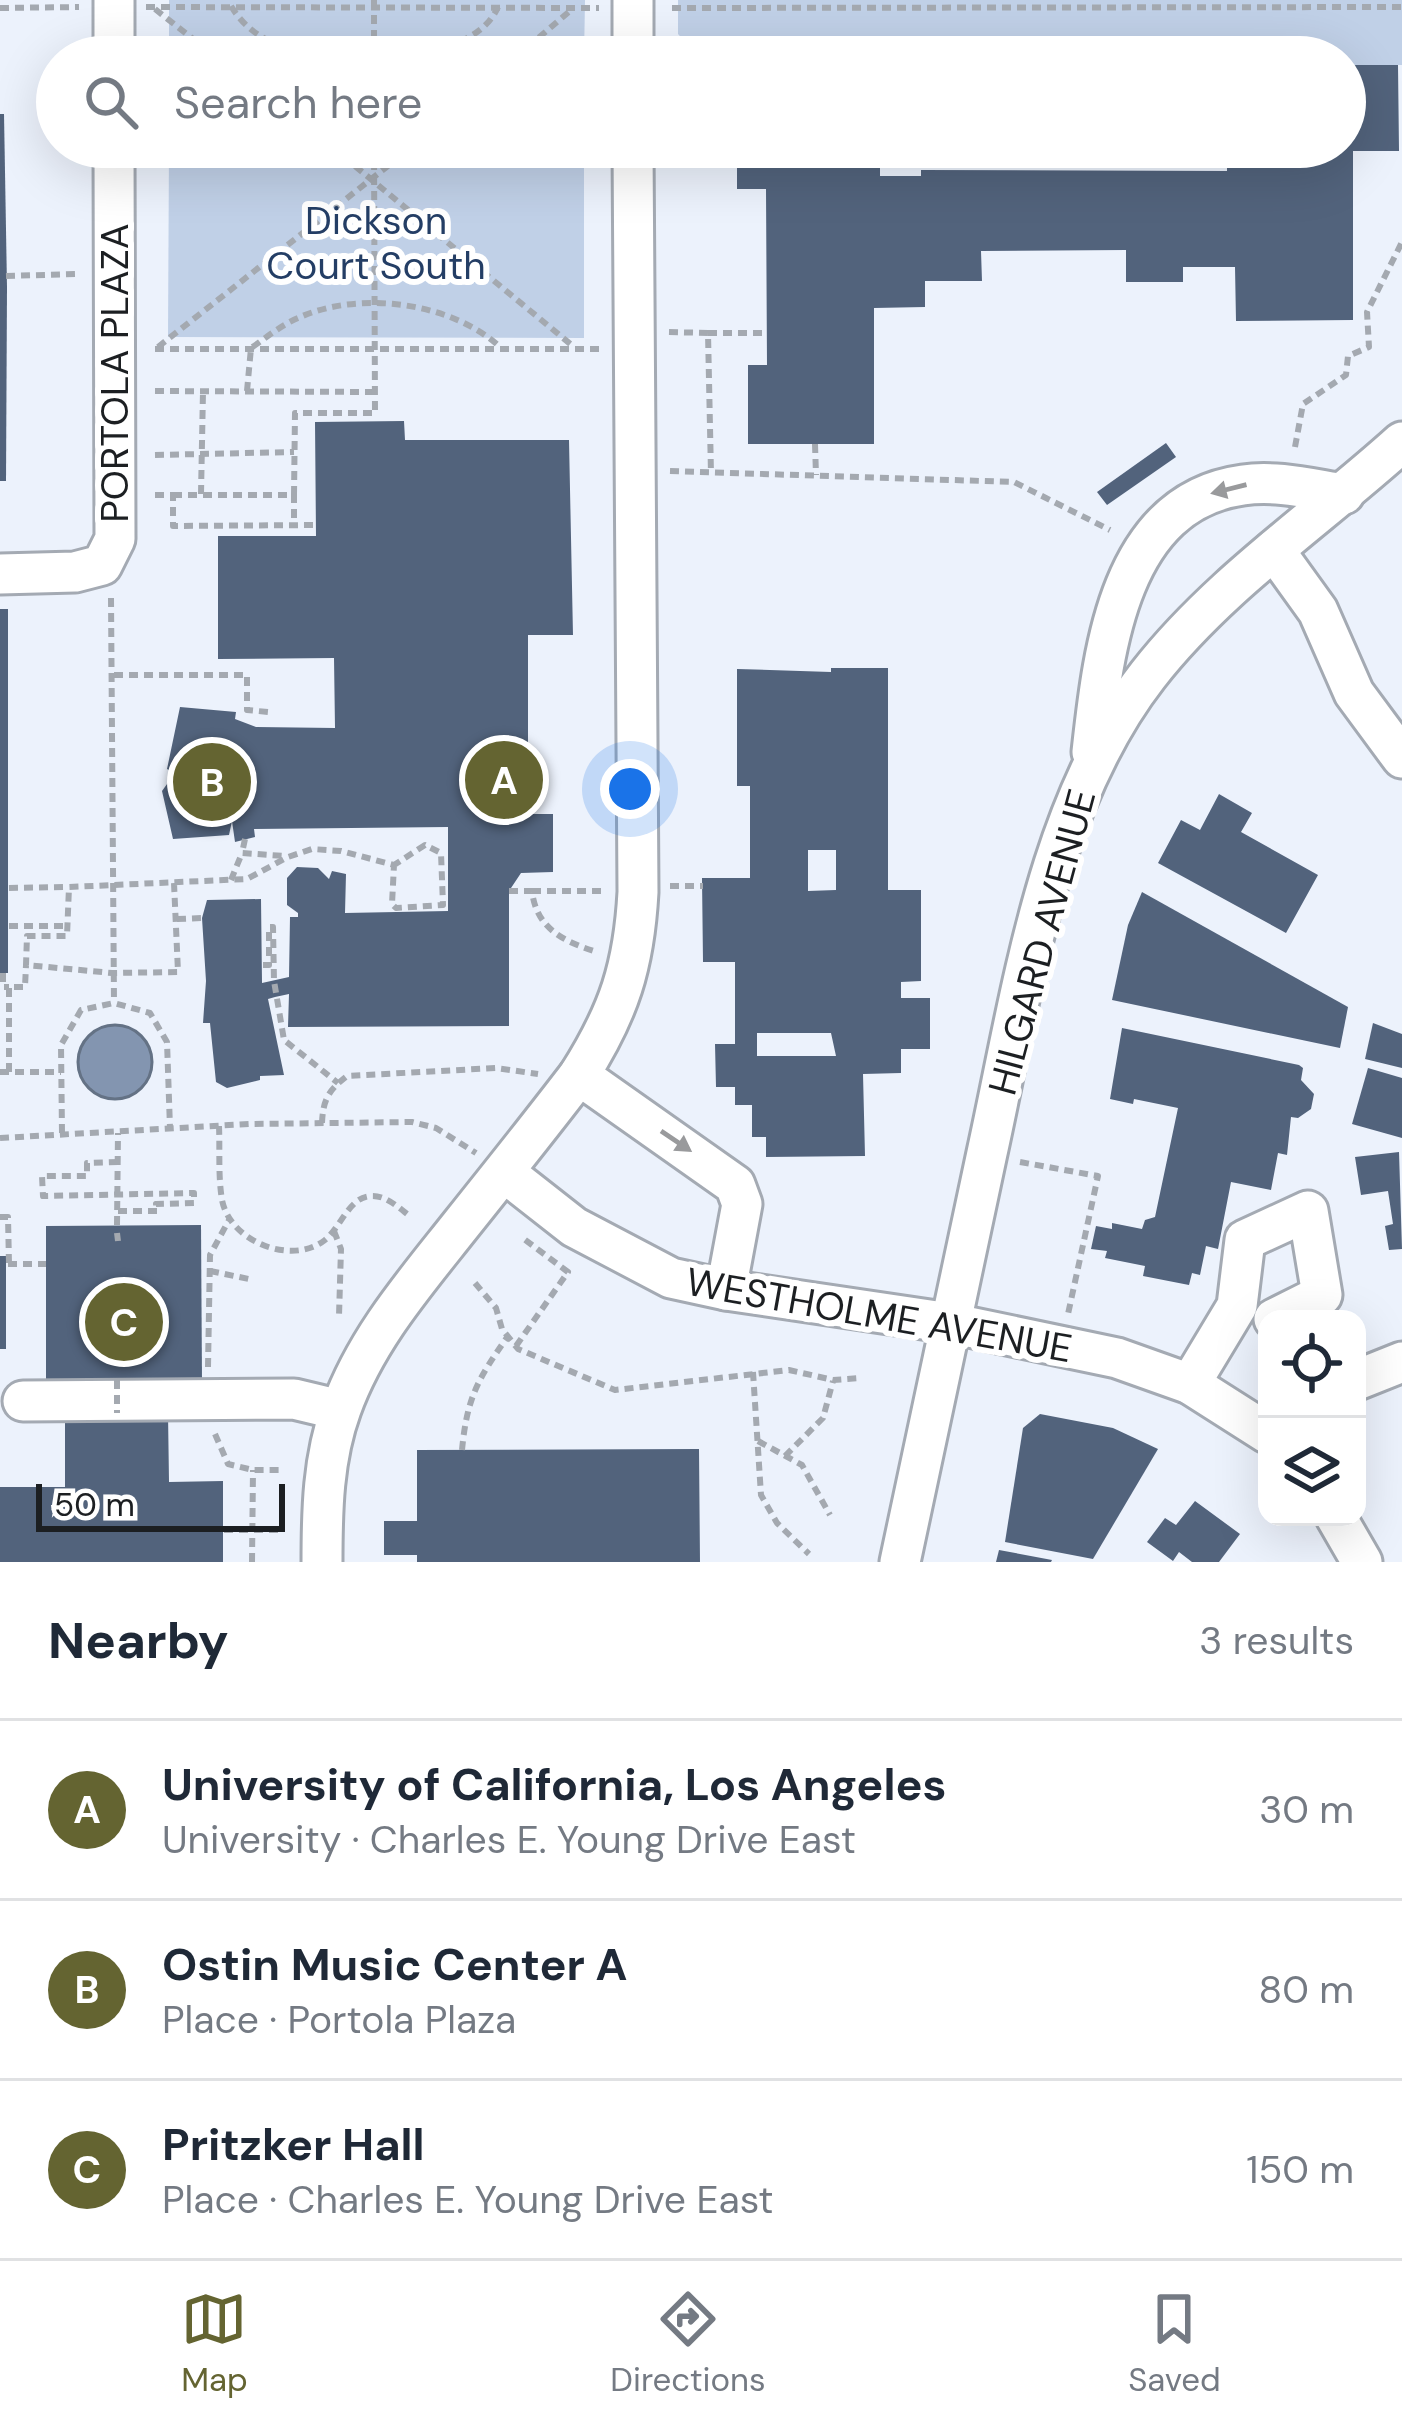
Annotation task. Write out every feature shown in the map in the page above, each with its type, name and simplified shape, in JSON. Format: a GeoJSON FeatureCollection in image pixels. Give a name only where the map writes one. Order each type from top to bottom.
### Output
{"type":"FeatureCollection","features":[{"type":"Feature","properties":{"kind":"street"},"geometry":{"type":"LineString","coordinates":[[118,36],[123,5]]}},
{"type":"Feature","properties":{"kind":"street"},"geometry":{"type":"LineString","coordinates":[[633,36],[634,5]]}},
{"type":"Feature","properties":{"kind":"street","name":"PORTOLA PLAZA"},"geometry":{"type":"LineString","coordinates":[[0,574],[75,572],[102,565],[111,554],[116,522],[114,168]]}},
{"type":"Feature","properties":{"kind":"street"},"geometry":{"type":"LineString","coordinates":[[322,1562],[322,1495],[340,1410],[389,1316],[573,1083],[620,1001],[630,971],[636,925],[633,168]]}},
{"type":"Feature","properties":{"kind":"street","name":"HILGARD AVENUE"},"geometry":{"type":"LineString","coordinates":[[900,1562],[1051,878],[1091,764],[1147,676],[1212,603],[1402,442]]}},
{"type":"Feature","properties":{"kind":"street"},"geometry":{"type":"LineString","coordinates":[[1091,764],[1102,662],[1119,597],[1157,531],[1192,501],[1247,484],[1344,494]]}},
{"type":"Feature","properties":{"kind":"street"},"geometry":{"type":"LineString","coordinates":[[1274,550],[1318,610],[1354,693],[1402,758]]}},
{"type":"Feature","properties":{"kind":"street"},"geometry":{"type":"LineString","coordinates":[[573,1083],[735,1185],[742,1204],[726,1290]]}},
{"type":"Feature","properties":{"kind":"street","name":"WESTHOLME AVENUE"},"geometry":{"type":"LineString","coordinates":[[504,1172],[574,1227],[671,1278],[950,1323],[1117,1358],[1190,1384],[1258,1427]]}},
{"type":"Feature","properties":{"kind":"street"},"geometry":{"type":"LineString","coordinates":[[1190,1384],[1258,1317]]}},
{"type":"Feature","properties":{"kind":"street"},"geometry":{"type":"LineString","coordinates":[[1366,1376],[1402,1362]]}},
{"type":"Feature","properties":{"kind":"street"},"geometry":{"type":"LineString","coordinates":[[23,1401],[294,1399],[340,1410]]}},
{"type":"Feature","properties":{"kind":"street"},"geometry":{"type":"LineString","coordinates":[[1341,1526],[1362,1562]]}},
{"type":"Feature","properties":{"kind":"path"},"geometry":{"type":"LineString","coordinates":[[743,0],[757,8]]}},
{"type":"Feature","properties":{"kind":"path"},"geometry":{"type":"LineString","coordinates":[[0,8],[374,3],[574,8],[1402,7]]}},
{"type":"Feature","properties":{"kind":"path"},"geometry":{"type":"LineString","coordinates":[[374,3],[374,36]]}},
{"type":"Feature","properties":{"kind":"path"},"geometry":{"type":"LineString","coordinates":[[123,5],[178,36]]}},
{"type":"Feature","properties":{"kind":"path"},"geometry":{"type":"LineString","coordinates":[[231,6],[242,24],[258,36]]}},
{"type":"Feature","properties":{"kind":"path"},"geometry":{"type":"LineString","coordinates":[[471,36],[492,20],[498,7]]}},
{"type":"Feature","properties":{"kind":"path"},"geometry":{"type":"LineString","coordinates":[[541,36],[574,8]]}},
{"type":"Feature","properties":{"kind":"path"},"geometry":{"type":"LineString","coordinates":[[359,168],[577,349]]}},
{"type":"Feature","properties":{"kind":"path"},"geometry":{"type":"LineString","coordinates":[[294,526],[295,413],[375,413],[374,168]]}},
{"type":"Feature","properties":{"kind":"path"},"geometry":{"type":"LineString","coordinates":[[388,168],[155,349],[600,349]]}},
{"type":"Feature","properties":{"kind":"path"},"geometry":{"type":"LineString","coordinates":[[1295,447],[1303,404],[1346,376],[1348,356],[1369,347],[1366,312],[1402,242]]}},
{"type":"Feature","properties":{"kind":"path"},"geometry":{"type":"LineString","coordinates":[[6,276],[77,274]]}},
{"type":"Feature","properties":{"kind":"path"},"geometry":{"type":"LineString","coordinates":[[251,348],[298,317],[329,308],[375,304],[442,314],[484,332],[503,350]]}},
{"type":"Feature","properties":{"kind":"path"},"geometry":{"type":"LineString","coordinates":[[669,332],[767,333]]}},
{"type":"Feature","properties":{"kind":"path"},"geometry":{"type":"LineString","coordinates":[[708,333],[711,474]]}},
{"type":"Feature","properties":{"kind":"path"},"geometry":{"type":"LineString","coordinates":[[247,392],[251,348]]}},
{"type":"Feature","properties":{"kind":"path"},"geometry":{"type":"LineString","coordinates":[[155,391],[375,392]]}},
{"type":"Feature","properties":{"kind":"path"},"geometry":{"type":"LineString","coordinates":[[201,494],[203,391]]}},
{"type":"Feature","properties":{"kind":"path"},"geometry":{"type":"LineString","coordinates":[[814,444],[816,475]]}},
{"type":"Feature","properties":{"kind":"path"},"geometry":{"type":"LineString","coordinates":[[155,454],[294,452]]}},
{"type":"Feature","properties":{"kind":"path"},"geometry":{"type":"LineString","coordinates":[[678,473],[1014,482],[1110,530]]}},
{"type":"Feature","properties":{"kind":"path"},"geometry":{"type":"LineString","coordinates":[[155,495],[294,495]]}},
{"type":"Feature","properties":{"kind":"path"},"geometry":{"type":"LineString","coordinates":[[173,495],[173,526],[316,525]]}},
{"type":"Feature","properties":{"kind":"path"},"geometry":{"type":"LineString","coordinates":[[102,565],[112,602],[114,1003]]}},
{"type":"Feature","properties":{"kind":"path"},"geometry":{"type":"LineString","coordinates":[[114,675],[247,675],[248,710],[268,712]]}},
{"type":"Feature","properties":{"kind":"path"},"geometry":{"type":"LineString","coordinates":[[230,880],[245,839]]}},
{"type":"Feature","properties":{"kind":"path"},"geometry":{"type":"LineString","coordinates":[[9,888],[248,879],[288,856],[312,849],[394,865],[425,845],[441,853],[442,905],[395,908],[394,865]]}},
{"type":"Feature","properties":{"kind":"path"},"geometry":{"type":"LineString","coordinates":[[242,853],[288,856]]}},
{"type":"Feature","properties":{"kind":"path"},"geometry":{"type":"LineString","coordinates":[[26,965],[112,974],[178,972],[174,884]]}},
{"type":"Feature","properties":{"kind":"path"},"geometry":{"type":"LineString","coordinates":[[670,886],[703,886]]}},
{"type":"Feature","properties":{"kind":"path"},"geometry":{"type":"LineString","coordinates":[[3,973],[3,987],[25,987],[27,936],[68,936],[69,887]]}},
{"type":"Feature","properties":{"kind":"path"},"geometry":{"type":"LineString","coordinates":[[509,891],[604,891]]}},
{"type":"Feature","properties":{"kind":"path"},"geometry":{"type":"LineString","coordinates":[[532,891],[544,926],[567,943],[597,952]]}},
{"type":"Feature","properties":{"kind":"path"},"geometry":{"type":"LineString","coordinates":[[177,919],[202,918]]}},
{"type":"Feature","properties":{"kind":"path"},"geometry":{"type":"LineString","coordinates":[[9,926],[68,926]]}},
{"type":"Feature","properties":{"kind":"path"},"geometry":{"type":"LineString","coordinates":[[263,965],[269,965],[269,927],[273,927],[274,981],[284,1040],[338,1083]]}},
{"type":"Feature","properties":{"kind":"path"},"geometry":{"type":"LineString","coordinates":[[9,987],[5,1072],[62,1072]]}},
{"type":"Feature","properties":{"kind":"path"},"geometry":{"type":"LineString","coordinates":[[62,1133],[61,1045],[81,1010],[114,1003],[150,1013],[167,1042],[170,1128]]}},
{"type":"Feature","properties":{"kind":"path"},"geometry":{"type":"LineString","coordinates":[[322,1123],[323,1105],[347,1076],[496,1068],[573,1083]]}},
{"type":"Feature","properties":{"kind":"path"},"geometry":{"type":"LineString","coordinates":[[0,1138],[412,1122],[436,1128],[504,1172]]}},
{"type":"Feature","properties":{"kind":"path"},"geometry":{"type":"LineString","coordinates":[[219,1126],[222,1200],[229,1220],[279,1252],[301,1252],[324,1241],[355,1202],[370,1196],[387,1199],[411,1217]]}},
{"type":"Feature","properties":{"kind":"path"},"geometry":{"type":"LineString","coordinates":[[117,1233],[118,1133]]}},
{"type":"Feature","properties":{"kind":"path"},"geometry":{"type":"LineString","coordinates":[[987,1156],[1098,1176],[1060,1346]]}},
{"type":"Feature","properties":{"kind":"path"},"geometry":{"type":"LineString","coordinates":[[118,1162],[87,1163],[87,1176],[42,1176],[43,1196],[194,1192],[194,1203],[156,1204],[157,1211],[118,1211]]}},
{"type":"Feature","properties":{"kind":"path"},"geometry":{"type":"LineString","coordinates":[[0,1217],[8,1217],[7,1264],[46,1264]]}},
{"type":"Feature","properties":{"kind":"path"},"geometry":{"type":"LineString","coordinates":[[207,1350],[210,1255],[229,1220]]}},
{"type":"Feature","properties":{"kind":"path"},"geometry":{"type":"LineString","coordinates":[[334,1231],[341,1249],[339,1316]]}},
{"type":"Feature","properties":{"kind":"path"},"geometry":{"type":"LineString","coordinates":[[516,1346],[568,1272],[524,1239]]}},
{"type":"Feature","properties":{"kind":"path"},"geometry":{"type":"LineString","coordinates":[[209,1271],[249,1279]]}},
{"type":"Feature","properties":{"kind":"path"},"geometry":{"type":"LineString","coordinates":[[475,1283],[496,1308],[516,1346],[615,1390],[789,1370],[833,1380],[861,1378]]}},
{"type":"Feature","properties":{"kind":"path"},"geometry":{"type":"LineString","coordinates":[[462,1450],[466,1408],[508,1336]]}},
{"type":"Feature","properties":{"kind":"path"},"geometry":{"type":"LineString","coordinates":[[753,1372],[761,1495],[777,1523],[808,1554]]}},
{"type":"Feature","properties":{"kind":"path"},"geometry":{"type":"LineString","coordinates":[[117,1380],[117,1413]]}},
{"type":"Feature","properties":{"kind":"path"},"geometry":{"type":"LineString","coordinates":[[785,1456],[823,1418],[833,1380]]}},
{"type":"Feature","properties":{"kind":"path"},"geometry":{"type":"LineString","coordinates":[[208,1400],[214,1432],[228,1464],[283,1470]]}},
{"type":"Feature","properties":{"kind":"path"},"geometry":{"type":"LineString","coordinates":[[758,1441],[802,1466],[830,1516]]}},
{"type":"Feature","properties":{"kind":"path"},"geometry":{"type":"LineString","coordinates":[[252,1562],[254,1470]]}},
{"type":"Feature","properties":{"kind":"path"},"geometry":{"type":"LineString","coordinates":[[224,1530],[281,1530]]}},
{"type":"Feature","properties":{"kind":"green space"},"geometry":{"type":"Polygon","coordinates":[[[169,0],[585,0],[584,36],[169,36],[169,0]]]}},
{"type":"Feature","properties":{"kind":"green space"},"geometry":{"type":"Polygon","coordinates":[[[678,0],[1402,0],[1402,65],[1366,65],[1366,36],[678,34],[678,0]]]}},
{"type":"Feature","properties":{"kind":"green space","name":"Dickson Court South"},"geometry":{"type":"Polygon","coordinates":[[[169,168],[584,168],[584,338],[168,337],[169,168]]]}},
{"type":"Feature","properties":{"kind":"shaded area"},"geometry":{"type":"Polygon","coordinates":[[[115,1025],[129,1027],[141,1036],[150,1048],[150,1076],[141,1088],[129,1097],[115,1099],[101,1097],[89,1088],[80,1076],[78,1062],[80,1048],[89,1036],[101,1027],[115,1025]]]}},
{"type":"Feature","properties":{"kind":"building"},"geometry":{"type":"Polygon","coordinates":[[[1366,65],[1398,65],[1399,151],[1366,151],[1366,65]]]}},
{"type":"Feature","properties":{"kind":"building"},"geometry":{"type":"Polygon","coordinates":[[[0,114],[4,114],[7,287],[6,481],[0,481],[0,114]]]}},
{"type":"Feature","properties":{"kind":"building"},"geometry":{"type":"Polygon","coordinates":[[[737,168],[880,168],[880,176],[921,176],[921,170],[1353,168],[1353,320],[1236,321],[1235,267],[1183,267],[1183,282],[1126,282],[1126,250],[981,251],[982,281],[925,281],[925,307],[874,308],[874,444],[748,444],[748,365],[767,365],[766,189],[737,189],[737,168]]]}},
{"type":"Feature","properties":{"kind":"building"},"geometry":{"type":"Polygon","coordinates":[[[404,421],[405,440],[569,440],[573,635],[528,635],[528,759],[514,759],[514,814],[553,814],[553,872],[521,873],[509,891],[509,1026],[288,1027],[289,994],[275,997],[268,999],[284,1075],[260,1076],[260,1080],[227,1088],[216,1082],[210,1023],[203,1023],[202,918],[207,900],[261,899],[262,983],[289,977],[290,917],[298,913],[287,905],[287,878],[297,867],[318,868],[329,879],[332,871],[346,874],[345,913],[448,911],[448,827],[254,829],[255,837],[235,842],[232,821],[229,835],[173,839],[162,791],[175,773],[167,769],[180,707],[236,712],[235,719],[256,727],[335,728],[334,658],[218,659],[218,536],[316,536],[315,422],[404,421]]]}},
{"type":"Feature","properties":{"kind":"building"},"geometry":{"type":"Polygon","coordinates":[[[1166,443],[1176,457],[1107,505],[1097,492],[1166,443]]]}},
{"type":"Feature","properties":{"kind":"building"},"geometry":{"type":"Polygon","coordinates":[[[0,609],[8,609],[8,973],[0,973],[0,609]]]}},
{"type":"Feature","properties":{"kind":"building"},"geometry":{"type":"Polygon","coordinates":[[[831,668],[888,668],[888,890],[921,890],[921,981],[901,982],[901,998],[930,998],[930,1049],[901,1049],[901,1073],[863,1074],[865,1156],[766,1157],[766,1137],[752,1137],[752,1105],[735,1105],[735,1087],[716,1087],[715,1044],[735,1044],[735,962],[703,962],[702,878],[750,878],[750,786],[737,786],[737,669],[831,672],[831,668]],[[808,850],[808,891],[836,890],[836,850],[808,850]],[[757,1033],[757,1056],[836,1056],[831,1033],[757,1033]]]}},
{"type":"Feature","properties":{"kind":"building"},"geometry":{"type":"Polygon","coordinates":[[[1219,794],[1252,813],[1241,832],[1318,875],[1286,933],[1158,863],[1181,820],[1200,830],[1219,794]]]}},
{"type":"Feature","properties":{"kind":"building"},"geometry":{"type":"Polygon","coordinates":[[[1142,892],[1348,1007],[1340,1048],[1112,1000],[1128,925],[1142,892]]]}},
{"type":"Feature","properties":{"kind":"building"},"geometry":{"type":"Polygon","coordinates":[[[1373,1023],[1402,1034],[1402,1068],[1365,1059],[1373,1023]]]}},
{"type":"Feature","properties":{"kind":"building"},"geometry":{"type":"Polygon","coordinates":[[[1122,1028],[1299,1065],[1301,1080],[1314,1094],[1311,1109],[1291,1117],[1287,1155],[1278,1153],[1271,1190],[1231,1182],[1218,1249],[1206,1246],[1200,1275],[1192,1273],[1189,1285],[1143,1276],[1145,1266],[1105,1258],[1107,1251],[1091,1249],[1096,1226],[1112,1229],[1112,1223],[1142,1229],[1145,1220],[1155,1217],[1178,1108],[1110,1099],[1122,1028]]]}},
{"type":"Feature","properties":{"kind":"building"},"geometry":{"type":"Polygon","coordinates":[[[1368,1068],[1402,1078],[1402,1138],[1352,1124],[1368,1068]]]}},
{"type":"Feature","properties":{"kind":"building"},"geometry":{"type":"Polygon","coordinates":[[[1399,1152],[1402,1249],[1389,1250],[1385,1226],[1393,1224],[1388,1191],[1361,1195],[1355,1157],[1399,1152]]]}},
{"type":"Feature","properties":{"kind":"building"},"geometry":{"type":"Polygon","coordinates":[[[201,1225],[202,1380],[46,1381],[46,1226],[201,1225]]]}},
{"type":"Feature","properties":{"kind":"building"},"geometry":{"type":"Polygon","coordinates":[[[0,1256],[6,1256],[6,1349],[0,1349],[0,1256]]]}},
{"type":"Feature","properties":{"kind":"building"},"geometry":{"type":"Polygon","coordinates":[[[65,1413],[168,1413],[169,1482],[223,1481],[223,1562],[0,1562],[0,1487],[65,1487],[65,1413]]]}},
{"type":"Feature","properties":{"kind":"building"},"geometry":{"type":"Polygon","coordinates":[[[1040,1414],[1113,1428],[1158,1449],[1093,1559],[1005,1542],[1023,1428],[1040,1414]]]}},
{"type":"Feature","properties":{"kind":"building"},"geometry":{"type":"Polygon","coordinates":[[[699,1449],[700,1562],[417,1562],[417,1555],[384,1555],[384,1521],[417,1521],[417,1450],[699,1449]]]}},
{"type":"Feature","properties":{"kind":"building"},"geometry":{"type":"Polygon","coordinates":[[[1195,1501],[1240,1534],[1219,1562],[1192,1562],[1179,1552],[1173,1561],[1147,1542],[1165,1518],[1176,1525],[1195,1501]]]}},
{"type":"Feature","properties":{"kind":"building"},"geometry":{"type":"Polygon","coordinates":[[[999,1550],[1052,1560],[996,1562],[999,1550]]]}},
{"type":"Feature","properties":{"kind":"place","name":"University of California, Los Angeles"},"geometry":{"type":"Point","coordinates":[504,780]}},
{"type":"Feature","properties":{"kind":"place","name":"Ostin Music Center A"},"geometry":{"type":"Point","coordinates":[212,782]}},
{"type":"Feature","properties":{"kind":"place","name":"Pritzker Hall"},"geometry":{"type":"Point","coordinates":[124,1322]}}]}
